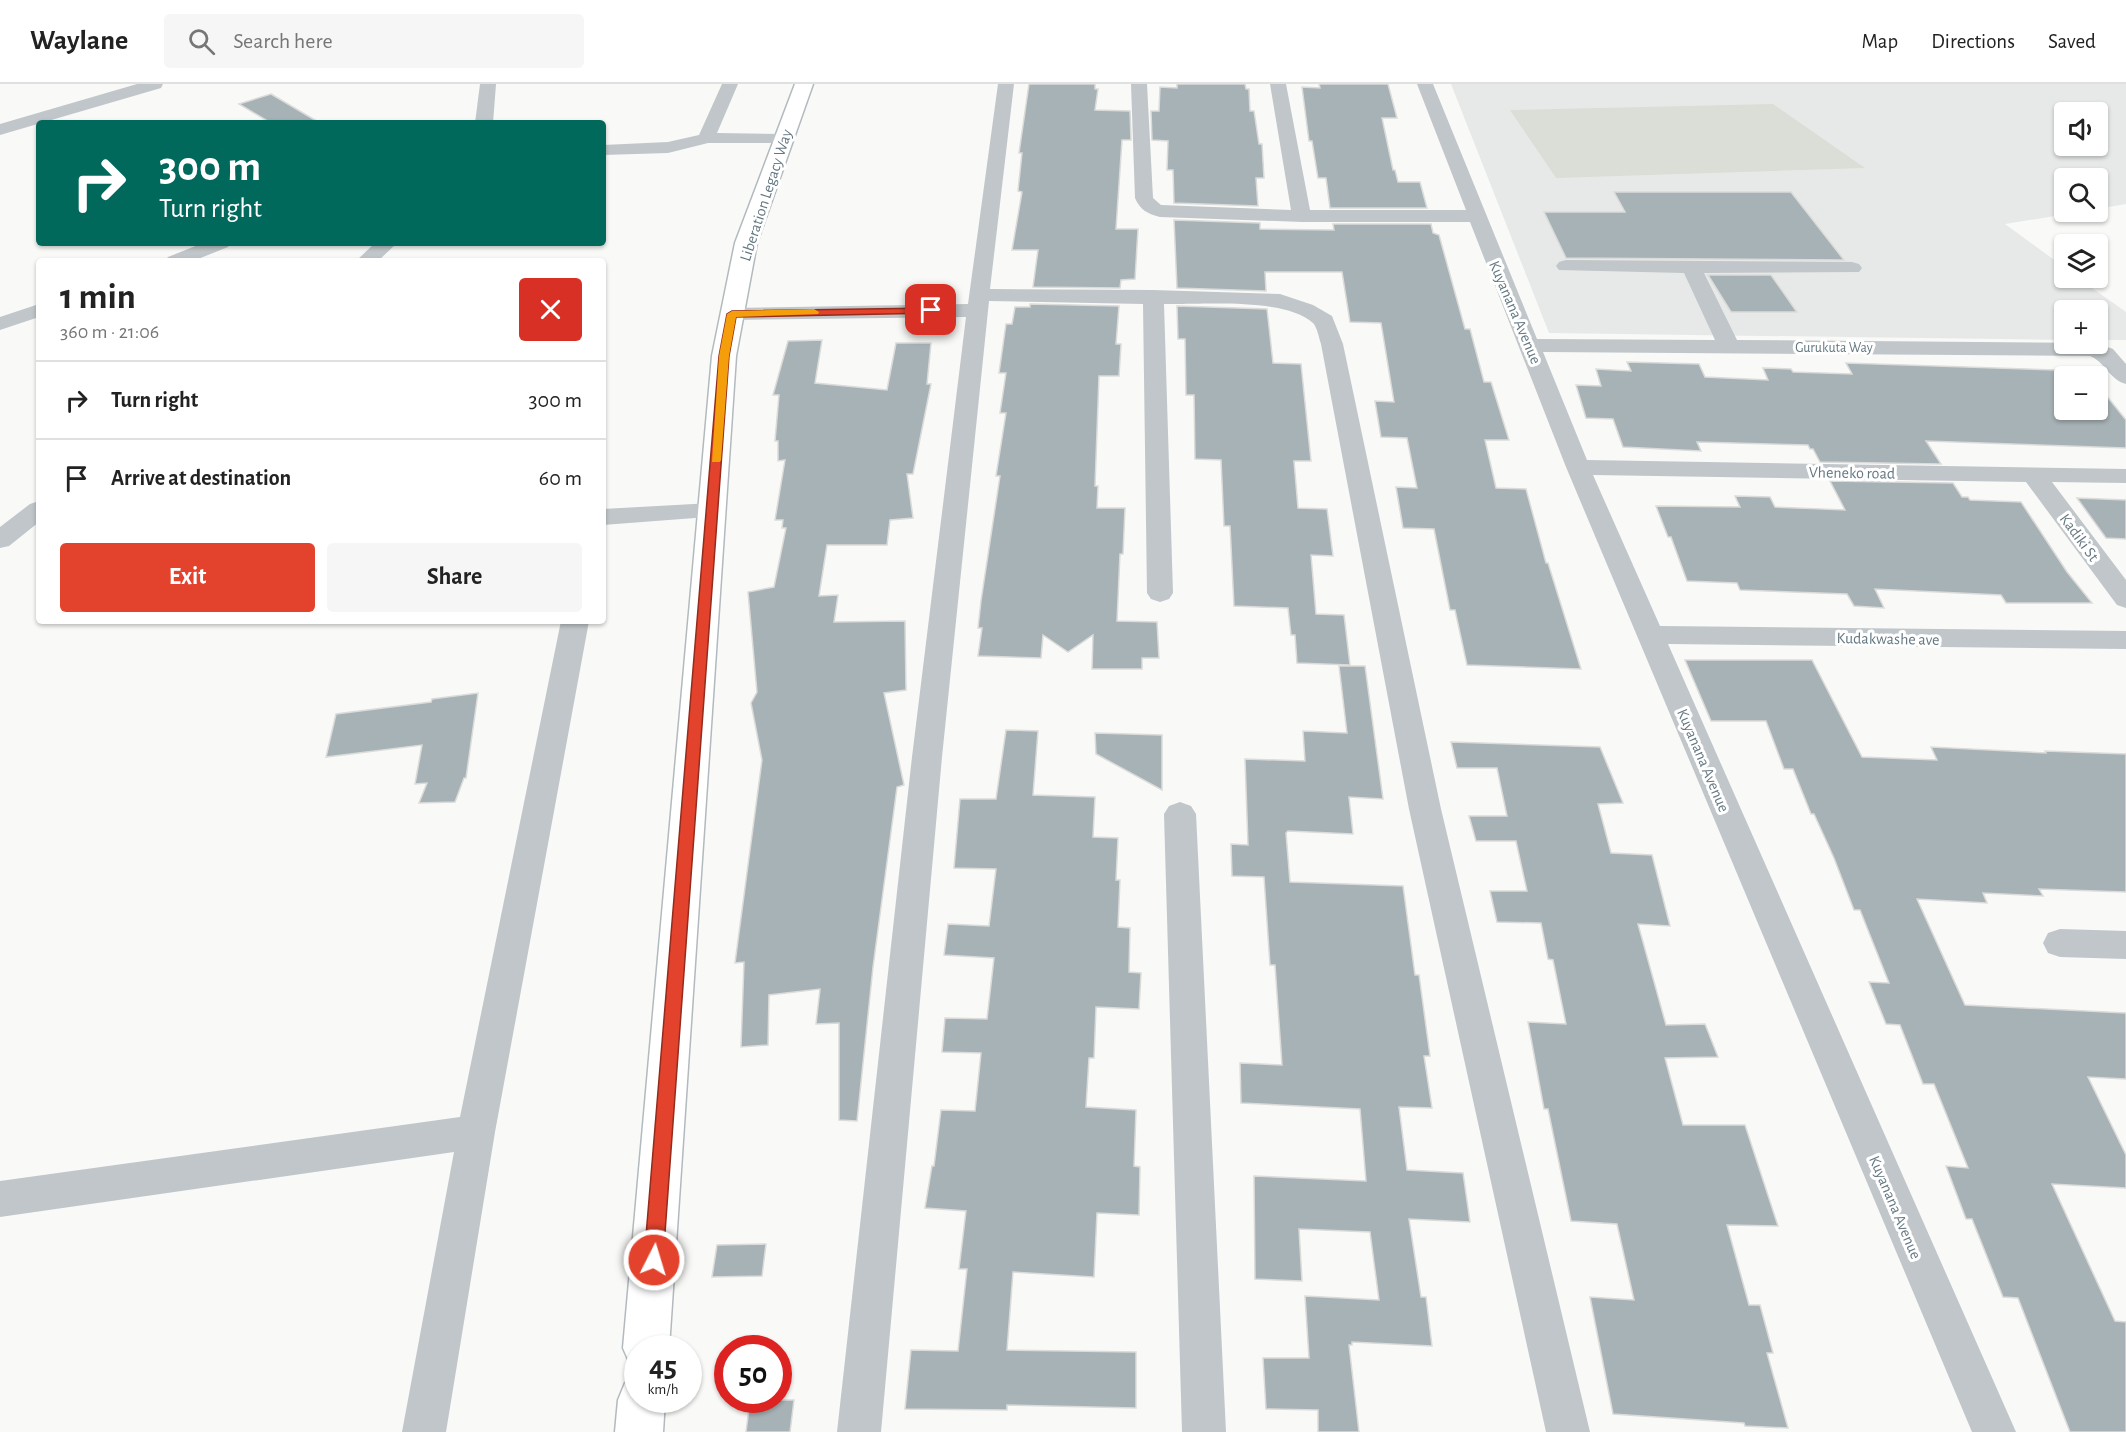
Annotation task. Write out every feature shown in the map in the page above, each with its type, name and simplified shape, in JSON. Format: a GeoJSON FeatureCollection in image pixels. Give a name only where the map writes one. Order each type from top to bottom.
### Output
{"type":"FeatureCollection","features":[{"type":"Feature","properties":{"kind":"main road","name":"Liberation Legacy Way"},"geometry":{"type":"LineString","coordinates":[[647,1335],[724,356],[746,243],[804,84]]}},
{"type":"Feature","properties":{"kind":"main road"},"geometry":{"type":"LineString","coordinates":[[639,1432],[641,1413]]}},
{"type":"Feature","properties":{"kind":"street"},"geometry":{"type":"LineString","coordinates":[[0,130],[155,84]]}},
{"type":"Feature","properties":{"kind":"street"},"geometry":{"type":"LineString","coordinates":[[484,120],[488,84]]}},
{"type":"Feature","properties":{"kind":"street"},"geometry":{"type":"LineString","coordinates":[[706,138],[730,84]]}},
{"type":"Feature","properties":{"kind":"street"},"geometry":{"type":"LineString","coordinates":[[859,1432],[917,836],[978,302],[1006,84]]}},
{"type":"Feature","properties":{"kind":"street"},"geometry":{"type":"LineString","coordinates":[[1139,84],[1144,198],[1150,208],[1160,211],[1302,216],[1476,216]]}},
{"type":"Feature","properties":{"kind":"street"},"geometry":{"type":"LineString","coordinates":[[1278,84],[1302,216]]}},
{"type":"Feature","properties":{"kind":"street","name":"Kuyanana Avenue"},"geometry":{"type":"LineString","coordinates":[[1425,84],[1578,467],[1994,1432]]}},
{"type":"Feature","properties":{"kind":"street"},"geometry":{"type":"LineString","coordinates":[[606,150],[677,147],[706,138],[783,139]]}},
{"type":"Feature","properties":{"kind":"street"},"geometry":{"type":"LineString","coordinates":[[183,258],[213,246]]}},
{"type":"Feature","properties":{"kind":"street"},"geometry":{"type":"LineString","coordinates":[[370,258],[384,246]]}},
{"type":"Feature","properties":{"kind":"street"},"geometry":{"type":"LineString","coordinates":[[1566,266],[1852,268]]}},
{"type":"Feature","properties":{"kind":"street"},"geometry":{"type":"LineString","coordinates":[[1691,267],[1729,346]]}},
{"type":"Feature","properties":{"kind":"street"},"geometry":{"type":"LineString","coordinates":[[1153,296],[1160,593]]}},
{"type":"Feature","properties":{"kind":"street"},"geometry":{"type":"LineString","coordinates":[[732,314],[1153,296],[1280,300],[1306,309],[1324,321],[1332,344],[1425,809],[1568,1432]]}},
{"type":"Feature","properties":{"kind":"street"},"geometry":{"type":"LineString","coordinates":[[0,324],[36,311]]}},
{"type":"Feature","properties":{"kind":"street","name":"Gurukuta Way"},"geometry":{"type":"LineString","coordinates":[[1530,345],[2094,348],[2105,354],[2126,377]]}},
{"type":"Feature","properties":{"kind":"street","name":"Vheneko road"},"geometry":{"type":"LineString","coordinates":[[1578,467],[2126,476]]}},
{"type":"Feature","properties":{"kind":"street","name":"Kadiki St"},"geometry":{"type":"LineString","coordinates":[[2034,475],[2126,599]]}},
{"type":"Feature","properties":{"kind":"street"},"geometry":{"type":"LineString","coordinates":[[0,540],[36,511]]}},
{"type":"Feature","properties":{"kind":"street"},"geometry":{"type":"LineString","coordinates":[[606,518],[712,512]]}},
{"type":"Feature","properties":{"kind":"street"},"geometry":{"type":"LineString","coordinates":[[424,1432],[476,1132],[573,624]]}},
{"type":"Feature","properties":{"kind":"street","name":"Kudakwashe ave"},"geometry":{"type":"LineString","coordinates":[[1650,635],[2126,640]]}},
{"type":"Feature","properties":{"kind":"street"},"geometry":{"type":"LineString","coordinates":[[1180,814],[1204,1432]]}},
{"type":"Feature","properties":{"kind":"street"},"geometry":{"type":"LineString","coordinates":[[2060,943],[2126,945]]}},
{"type":"Feature","properties":{"kind":"street"},"geometry":{"type":"LineString","coordinates":[[0,1199],[476,1132]]}},
{"type":"Feature","properties":{"kind":"shaded area"},"geometry":{"type":"Polygon","coordinates":[[[1451,84],[2126,84],[2126,204],[2108,207],[2108,168],[2054,168],[2054,216],[2005,224],[2054,260],[2054,288],[2092,288],[2126,312],[2126,340],[2108,340],[2108,300],[2054,300],[2054,340],[1549,333],[1451,84]]]}},
{"type":"Feature","properties":{"kind":"shaded area"},"geometry":{"type":"Polygon","coordinates":[[[1773,104],[1865,168],[1556,178],[1510,110],[1773,104]]]}},
{"type":"Feature","properties":{"kind":"building"},"geometry":{"type":"Polygon","coordinates":[[[1029,84],[1095,84],[1095,89],[1098,89],[1095,110],[1130,111],[1131,140],[1122,140],[1116,229],[1138,229],[1135,279],[1121,280],[1120,288],[1033,287],[1038,250],[1012,250],[1022,192],[1018,191],[1022,153],[1019,153],[1029,84]]]}},
{"type":"Feature","properties":{"kind":"building"},"geometry":{"type":"Polygon","coordinates":[[[1177,84],[1245,84],[1246,89],[1249,89],[1250,111],[1254,111],[1259,144],[1262,144],[1264,178],[1256,178],[1258,206],[1174,203],[1173,170],[1167,170],[1168,141],[1152,140],[1151,111],[1159,111],[1160,87],[1177,88],[1177,84]]]}},
{"type":"Feature","properties":{"kind":"building"},"geometry":{"type":"Polygon","coordinates":[[[1319,84],[1388,84],[1397,118],[1382,118],[1393,170],[1395,170],[1398,182],[1420,182],[1427,208],[1330,208],[1326,178],[1318,178],[1312,141],[1309,141],[1302,87],[1320,88],[1319,84]]]}},
{"type":"Feature","properties":{"kind":"building"},"geometry":{"type":"Polygon","coordinates":[[[271,94],[315,120],[266,120],[239,104],[271,94]]]}},
{"type":"Feature","properties":{"kind":"building"},"geometry":{"type":"Polygon","coordinates":[[[1614,192],[1791,192],[1844,260],[1566,258],[1544,212],[1625,212],[1614,192]]]}},
{"type":"Feature","properties":{"kind":"building"},"geometry":{"type":"Polygon","coordinates":[[[1174,220],[1260,223],[1260,229],[1334,230],[1333,224],[1431,224],[1433,233],[1439,235],[1465,329],[1470,329],[1484,382],[1491,382],[1509,440],[1485,440],[1496,488],[1526,489],[1546,563],[1548,563],[1581,669],[1467,665],[1455,610],[1450,610],[1434,529],[1403,528],[1396,487],[1417,488],[1407,438],[1381,437],[1375,401],[1394,402],[1381,323],[1350,322],[1342,272],[1265,272],[1266,291],[1177,288],[1174,220]]]}},
{"type":"Feature","properties":{"kind":"building"},"geometry":{"type":"Polygon","coordinates":[[[1708,275],[1771,275],[1797,312],[1731,312],[1708,275]]]}},
{"type":"Feature","properties":{"kind":"building"},"geometry":{"type":"Polygon","coordinates":[[[1030,304],[1119,306],[1116,344],[1121,344],[1119,376],[1099,376],[1095,486],[1098,486],[1097,508],[1125,508],[1117,621],[1157,622],[1159,658],[1142,658],[1142,669],[1092,669],[1093,635],[1068,652],[1043,635],[1041,658],[978,656],[982,628],[978,628],[981,601],[1000,476],[996,476],[1006,413],[1000,413],[1006,373],[999,373],[1006,324],[1012,324],[1015,307],[1030,307],[1030,304]]]}},
{"type":"Feature","properties":{"kind":"building"},"geometry":{"type":"Polygon","coordinates":[[[1177,306],[1267,309],[1273,363],[1301,364],[1311,461],[1294,461],[1298,508],[1327,509],[1333,556],[1311,555],[1316,614],[1344,615],[1350,665],[1297,663],[1295,635],[1291,635],[1288,608],[1234,606],[1230,526],[1224,526],[1221,460],[1195,459],[1194,395],[1186,395],[1185,339],[1178,339],[1177,306]]]}},
{"type":"Feature","properties":{"kind":"building"},"geometry":{"type":"Polygon","coordinates":[[[822,340],[815,383],[887,390],[896,343],[931,343],[927,384],[931,384],[913,474],[907,474],[913,518],[890,520],[887,545],[827,545],[819,596],[838,595],[834,622],[905,621],[906,690],[884,693],[904,785],[897,787],[873,967],[857,1121],[839,1120],[839,1023],[816,1024],[820,989],[769,995],[768,1045],[741,1047],[744,962],[735,963],[762,760],[751,703],[757,692],[748,592],[774,587],[786,528],[782,528],[783,520],[775,520],[785,460],[778,461],[778,441],[775,441],[779,395],[773,395],[788,341],[822,340]]]}},
{"type":"Feature","properties":{"kind":"building"},"geometry":{"type":"Polygon","coordinates":[[[1627,362],[1699,364],[1705,377],[1768,380],[1763,368],[1791,369],[1793,372],[1852,374],[1846,363],[2054,370],[2054,420],[2108,420],[2108,398],[2126,420],[2126,448],[1926,441],[1941,464],[1820,462],[1808,445],[1697,442],[1701,451],[1623,447],[1613,419],[1586,418],[1576,385],[1601,386],[1596,369],[1631,371],[1627,362]]]}},
{"type":"Feature","properties":{"kind":"building"},"geometry":{"type":"Polygon","coordinates":[[[1830,481],[1953,483],[1962,497],[1968,497],[1970,500],[2021,502],[2067,572],[2092,603],[2006,603],[2001,595],[1875,589],[1884,608],[1854,606],[1847,594],[1740,590],[1737,583],[1687,581],[1671,537],[1668,537],[1656,506],[1740,507],[1735,496],[1770,497],[1775,507],[1845,510],[1830,481]]]}},
{"type":"Feature","properties":{"kind":"building"},"geometry":{"type":"Polygon","coordinates":[[[2077,498],[2126,500],[2126,539],[2106,538],[2077,498]]]}},
{"type":"Feature","properties":{"kind":"building"},"geometry":{"type":"Polygon","coordinates":[[[1685,660],[1812,660],[1862,757],[1937,760],[1931,747],[2046,753],[2045,751],[2126,754],[2126,892],[2039,889],[2043,896],[1983,893],[1987,903],[1917,899],[1965,1005],[2126,1013],[2126,1079],[2088,1077],[2126,1155],[2126,1188],[2052,1184],[2115,1321],[2126,1322],[2126,1432],[2070,1432],[2018,1298],[2003,1297],[1972,1219],[1966,1219],[1946,1166],[1968,1168],[1934,1084],[1923,1084],[1900,1025],[1886,1024],[1869,982],[1889,983],[1860,910],[1854,910],[1834,858],[1814,814],[1811,814],[1793,769],[1784,769],[1766,721],[1711,721],[1685,660]]]}},
{"type":"Feature","properties":{"kind":"building"},"geometry":{"type":"Polygon","coordinates":[[[1339,666],[1365,666],[1383,799],[1349,797],[1353,834],[1288,831],[1286,833],[1290,882],[1403,886],[1415,975],[1419,975],[1430,1056],[1424,1056],[1432,1108],[1399,1107],[1407,1170],[1463,1173],[1470,1222],[1409,1219],[1421,1297],[1426,1297],[1432,1346],[1352,1342],[1352,1345],[1349,1345],[1359,1432],[1318,1432],[1318,1410],[1266,1409],[1263,1358],[1309,1358],[1305,1296],[1379,1300],[1370,1232],[1299,1229],[1302,1281],[1255,1279],[1254,1176],[1366,1181],[1360,1109],[1241,1103],[1240,1063],[1282,1065],[1275,965],[1270,965],[1264,877],[1232,876],[1231,844],[1248,845],[1245,759],[1305,761],[1303,731],[1347,733],[1339,666]]]}},
{"type":"Feature","properties":{"kind":"building"},"geometry":{"type":"Polygon","coordinates":[[[478,693],[466,778],[464,778],[455,802],[419,803],[427,783],[415,784],[422,745],[326,757],[336,714],[431,702],[432,699],[478,693]]]}},
{"type":"Feature","properties":{"kind":"building"},"geometry":{"type":"Polygon","coordinates":[[[1006,730],[1038,731],[1033,795],[1095,797],[1093,837],[1118,838],[1116,880],[1120,880],[1118,927],[1130,928],[1129,972],[1141,973],[1139,1009],[1096,1007],[1094,1058],[1089,1058],[1086,1107],[1136,1110],[1134,1166],[1140,1167],[1139,1215],[1097,1213],[1094,1277],[1013,1272],[1007,1350],[1136,1352],[1136,1408],[1007,1405],[1007,1410],[905,1409],[911,1350],[958,1351],[967,1269],[959,1269],[966,1211],[925,1208],[932,1166],[934,1166],[941,1110],[975,1111],[981,1053],[942,1052],[945,1018],[987,1019],[994,958],[944,955],[948,924],[989,926],[996,869],[954,868],[960,799],[996,799],[1006,730]]]}},
{"type":"Feature","properties":{"kind":"building"},"geometry":{"type":"Polygon","coordinates":[[[1095,733],[1162,735],[1162,790],[1096,754],[1095,733]]]}},
{"type":"Feature","properties":{"kind":"building"},"geometry":{"type":"Polygon","coordinates":[[[1451,742],[1600,747],[1623,803],[1598,804],[1611,853],[1652,855],[1670,926],[1638,924],[1666,1025],[1705,1024],[1718,1057],[1665,1058],[1683,1125],[1745,1125],[1778,1226],[1727,1225],[1749,1305],[1760,1305],[1773,1353],[1767,1353],[1788,1428],[1613,1414],[1590,1297],[1634,1300],[1617,1224],[1571,1221],[1548,1109],[1544,1109],[1528,1022],[1566,1024],[1553,960],[1548,959],[1541,923],[1497,922],[1490,891],[1527,891],[1516,841],[1476,841],[1469,816],[1507,816],[1497,768],[1457,768],[1451,742]]]}},
{"type":"Feature","properties":{"kind":"building"},"geometry":{"type":"Polygon","coordinates":[[[766,1244],[762,1276],[712,1277],[717,1245],[766,1244]]]}},
{"type":"Feature","properties":{"kind":"building"},"geometry":{"type":"Polygon","coordinates":[[[792,1400],[794,1400],[790,1432],[746,1432],[748,1413],[792,1413],[792,1400]]]}},
{"type":"Feature","properties":{"kind":"slow traffic"},"geometry":{"type":"LineString","coordinates":[[716,460],[724,356],[732,314],[814,312]]}},
{"type":"Feature","properties":{"kind":"route"},"geometry":{"type":"LineString","coordinates":[[654,1260],[713,489],[724,356],[732,314],[931,310]]}}]}
